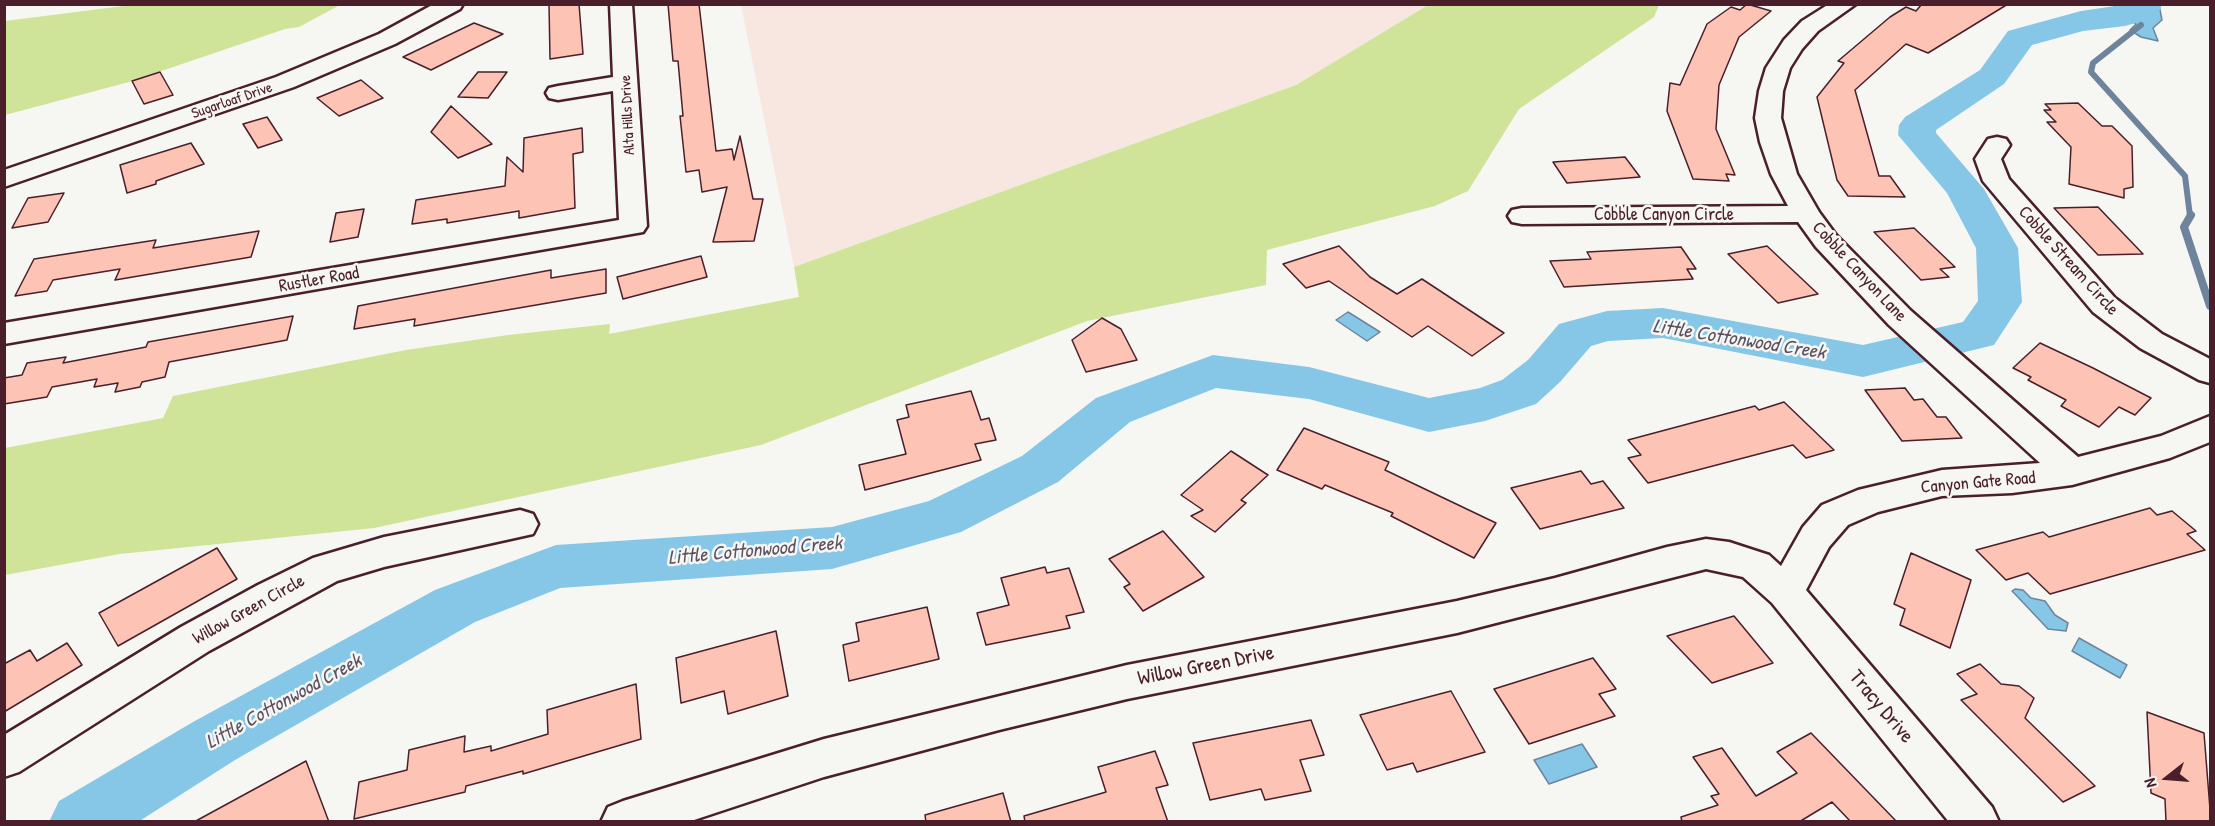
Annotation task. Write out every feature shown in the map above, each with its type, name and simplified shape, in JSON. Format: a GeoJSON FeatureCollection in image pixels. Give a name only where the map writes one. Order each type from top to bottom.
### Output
{"type":"FeatureCollection","features":[{"type":"Feature","properties":{"kind":"street","name":"Sugarloaf Drive"},"geometry":{"type":"LineString","coordinates":[[4,179],[285,82],[387,39],[453,4]]}},
{"type":"Feature","properties":{"kind":"street","name":"Alta Hills Drive"},"geometry":{"type":"LineString","coordinates":[[621,4],[633,226]]}},
{"type":"Feature","properties":{"kind":"street","name":"Cobble Canyon Lane"},"geometry":{"type":"LineString","coordinates":[[1845,4],[1810,26],[1792,45],[1778,68],[1771,91],[1768,118],[1784,174],[1806,214],[1826,241],[1900,318],[2072,472]]}},
{"type":"Feature","properties":{"kind":"street"},"geometry":{"type":"LineString","coordinates":[[558,93],[626,82]]}},
{"type":"Feature","properties":{"kind":"street","name":"Cobble Stream Circle"},"geometry":{"type":"LineString","coordinates":[[1997,145],[1988,159],[1996,181],[2104,305],[2151,341],[2211,372]]}},
{"type":"Feature","properties":{"kind":"street","name":"Cobble Canyon Circle"},"geometry":{"type":"LineString","coordinates":[[1522,216],[1806,214]]}},
{"type":"Feature","properties":{"kind":"street","name":"Rustler Road"},"geometry":{"type":"LineString","coordinates":[[4,334],[633,226]]}},
{"type":"Feature","properties":{"kind":"street","name":"Canyon Gate Road"},"geometry":{"type":"LineString","coordinates":[[1785,592],[1816,537],[1835,515],[1870,500],[1942,483],[2042,478],[2072,472],[2170,446],[2211,428]]}},
{"type":"Feature","properties":{"kind":"street","name":"Willow Green Circle"},"geometry":{"type":"LineString","coordinates":[[4,758],[195,639],[271,596],[326,569],[384,552],[520,524]]}},
{"type":"Feature","properties":{"kind":"street","name":"Willow Green Drive"},"geometry":{"type":"LineString","coordinates":[[623,822],[824,758],[999,712],[1127,682],[1457,617],[1555,594],[1667,562],[1706,554],[1729,557],[1756,566],[1785,592]]}},
{"type":"Feature","properties":{"kind":"street","name":"Tracy Drive"},"geometry":{"type":"LineString","coordinates":[[1785,592],[1977,822]]}},
{"type":"Feature","properties":{"kind":"shaded area"},"geometry":{"type":"Polygon","coordinates":[[[741,5],[1428,5],[1296,85],[794,267],[741,5]]]}},
{"type":"Feature","properties":{"kind":"green space"},"geometry":{"type":"Polygon","coordinates":[[[131,5],[340,5],[299,27],[285,29],[129,82],[5,115],[5,21],[131,5]]]}},
{"type":"Feature","properties":{"kind":"green space"},"geometry":{"type":"Polygon","coordinates":[[[1428,5],[1659,5],[1654,17],[1519,109],[1468,191],[1435,206],[1267,250],[1266,285],[1087,321],[761,445],[374,528],[120,554],[5,575],[5,448],[163,418],[173,396],[406,350],[508,335],[610,324],[609,334],[799,297],[794,267],[1296,85],[1428,5]]]}},
{"type":"Feature","properties":{"kind":"water"},"geometry":{"type":"Polygon","coordinates":[[[2159,5],[2162,20],[2153,28],[2158,41],[2141,37],[2130,30],[2136,24],[2114,7],[2159,5]]]}},
{"type":"Feature","properties":{"kind":"water"},"geometry":{"type":"Polygon","coordinates":[[[1348,312],[1380,332],[1367,341],[1336,320],[1348,312]]]}},
{"type":"Feature","properties":{"kind":"water"},"geometry":{"type":"Polygon","coordinates":[[[2023,590],[2031,598],[2045,601],[2055,615],[2068,623],[2066,631],[2048,629],[2012,591],[2023,590]]]}},
{"type":"Feature","properties":{"kind":"water"},"geometry":{"type":"Polygon","coordinates":[[[2079,638],[2127,665],[2120,678],[2072,651],[2079,638]]]}},
{"type":"Feature","properties":{"kind":"water"},"geometry":{"type":"Polygon","coordinates":[[[1582,744],[1597,767],[1549,784],[1534,760],[1582,744]]]}},
{"type":"Feature","properties":{"kind":"building"},"geometry":{"type":"Polygon","coordinates":[[[549,4],[579,4],[583,54],[550,59],[549,4]]]}},
{"type":"Feature","properties":{"kind":"building"},"geometry":{"type":"Polygon","coordinates":[[[668,4],[699,4],[716,151],[732,149],[734,160],[740,136],[753,199],[763,199],[754,241],[713,242],[727,187],[702,192],[699,170],[686,172],[680,116],[683,116],[678,61],[673,61],[668,4]]]}},
{"type":"Feature","properties":{"kind":"building"},"geometry":{"type":"Polygon","coordinates":[[[1747,4],[1771,11],[1739,37],[1719,85],[1716,129],[1735,175],[1726,174],[1729,181],[1693,179],[1667,111],[1670,83],[1680,85],[1707,24],[1731,7],[1740,10],[1747,4]]]}},
{"type":"Feature","properties":{"kind":"building"},"geometry":{"type":"Polygon","coordinates":[[[1922,4],[2008,4],[1928,53],[1906,44],[1855,90],[1879,176],[1890,176],[1905,197],[1848,196],[1837,180],[1817,97],[1844,63],[1838,61],[1890,17],[1906,7],[1916,11],[1922,4]]]}},
{"type":"Feature","properties":{"kind":"building"},"geometry":{"type":"Polygon","coordinates":[[[474,23],[503,34],[431,70],[403,57],[474,23]]]}},
{"type":"Feature","properties":{"kind":"building"},"geometry":{"type":"Polygon","coordinates":[[[160,72],[173,95],[144,104],[132,81],[160,72]]]}},
{"type":"Feature","properties":{"kind":"building"},"geometry":{"type":"Polygon","coordinates":[[[478,72],[507,72],[488,98],[458,97],[478,72]]]}},
{"type":"Feature","properties":{"kind":"building"},"geometry":{"type":"Polygon","coordinates":[[[361,80],[383,98],[339,116],[317,98],[361,80]]]}},
{"type":"Feature","properties":{"kind":"building"},"geometry":{"type":"Polygon","coordinates":[[[2078,103],[2102,126],[2112,126],[2132,146],[2133,187],[2124,189],[2124,198],[2069,184],[2071,147],[2047,122],[2056,122],[2044,110],[2051,110],[2045,104],[2078,103]]]}},
{"type":"Feature","properties":{"kind":"building"},"geometry":{"type":"Polygon","coordinates":[[[451,106],[492,144],[458,158],[431,132],[451,106]]]}},
{"type":"Feature","properties":{"kind":"building"},"geometry":{"type":"Polygon","coordinates":[[[267,117],[282,140],[258,148],[243,124],[267,117]]]}},
{"type":"Feature","properties":{"kind":"building"},"geometry":{"type":"Polygon","coordinates":[[[582,128],[583,152],[573,154],[575,208],[519,218],[519,211],[447,223],[447,219],[412,224],[416,200],[505,186],[507,157],[523,172],[524,138],[582,128]]]}},
{"type":"Feature","properties":{"kind":"building"},"geometry":{"type":"Polygon","coordinates":[[[191,143],[204,164],[127,193],[120,165],[191,143]]]}},
{"type":"Feature","properties":{"kind":"building"},"geometry":{"type":"Polygon","coordinates":[[[1625,157],[1640,177],[1567,183],[1553,162],[1625,157]]]}},
{"type":"Feature","properties":{"kind":"building"},"geometry":{"type":"Polygon","coordinates":[[[64,193],[48,222],[12,228],[28,198],[64,193]]]}},
{"type":"Feature","properties":{"kind":"building"},"geometry":{"type":"Polygon","coordinates":[[[2098,207],[2143,254],[2098,255],[2054,208],[2098,207]]]}},
{"type":"Feature","properties":{"kind":"building"},"geometry":{"type":"Polygon","coordinates":[[[364,209],[358,237],[330,242],[336,213],[364,209]]]}},
{"type":"Feature","properties":{"kind":"building"},"geometry":{"type":"Polygon","coordinates":[[[1914,228],[1955,267],[1940,269],[1949,277],[1921,280],[1874,232],[1914,228]]]}},
{"type":"Feature","properties":{"kind":"building"},"geometry":{"type":"Polygon","coordinates":[[[259,231],[251,257],[115,280],[120,269],[53,280],[47,291],[15,296],[34,259],[156,240],[153,248],[259,231]]]}},
{"type":"Feature","properties":{"kind":"building"},"geometry":{"type":"Polygon","coordinates":[[[1339,246],[1370,277],[1397,294],[1422,279],[1504,333],[1472,356],[1428,326],[1412,337],[1329,281],[1306,288],[1283,264],[1339,246]]]}},
{"type":"Feature","properties":{"kind":"building"},"geometry":{"type":"Polygon","coordinates":[[[1767,246],[1818,294],[1778,303],[1728,254],[1767,246]]]}},
{"type":"Feature","properties":{"kind":"building"},"geometry":{"type":"Polygon","coordinates":[[[1681,247],[1696,269],[1687,269],[1693,279],[1564,287],[1550,261],[1591,259],[1587,252],[1681,247]]]}},
{"type":"Feature","properties":{"kind":"building"},"geometry":{"type":"Polygon","coordinates":[[[701,256],[707,277],[623,299],[617,277],[701,256]]]}},
{"type":"Feature","properties":{"kind":"building"},"geometry":{"type":"Polygon","coordinates":[[[606,269],[606,293],[414,326],[415,319],[354,329],[358,306],[551,270],[551,278],[606,269]]]}},
{"type":"Feature","properties":{"kind":"building"},"geometry":{"type":"Polygon","coordinates":[[[293,316],[287,340],[169,362],[165,377],[142,382],[140,387],[115,392],[118,383],[94,387],[97,379],[52,387],[47,397],[4,404],[4,378],[22,375],[27,363],[66,357],[63,363],[146,347],[148,342],[293,316]]]}},
{"type":"Feature","properties":{"kind":"building"},"geometry":{"type":"Polygon","coordinates":[[[1102,318],[1121,329],[1137,360],[1086,372],[1072,340],[1102,318]]]}},
{"type":"Feature","properties":{"kind":"building"},"geometry":{"type":"Polygon","coordinates":[[[2040,343],[2151,398],[2135,415],[2119,407],[2099,427],[2061,406],[2066,400],[2028,380],[2031,377],[2013,368],[2040,343]]]}},
{"type":"Feature","properties":{"kind":"building"},"geometry":{"type":"Polygon","coordinates":[[[1905,388],[1914,400],[1923,399],[1937,417],[1946,417],[1962,438],[1902,441],[1865,390],[1905,388]]]}},
{"type":"Feature","properties":{"kind":"building"},"geometry":{"type":"Polygon","coordinates":[[[971,391],[981,420],[989,418],[996,440],[975,444],[981,460],[865,490],[859,465],[906,454],[897,420],[909,417],[906,405],[971,391]]]}},
{"type":"Feature","properties":{"kind":"building"},"geometry":{"type":"Polygon","coordinates":[[[1784,402],[1834,450],[1806,458],[1793,445],[1648,483],[1628,458],[1641,455],[1628,440],[1755,406],[1759,410],[1784,402]]]}},
{"type":"Feature","properties":{"kind":"building"},"geometry":{"type":"Polygon","coordinates":[[[1304,428],[1389,462],[1385,470],[1496,523],[1474,558],[1391,516],[1393,513],[1325,485],[1322,489],[1277,470],[1304,428]]]}},
{"type":"Feature","properties":{"kind":"building"},"geometry":{"type":"Polygon","coordinates":[[[1231,451],[1268,475],[1241,500],[1246,503],[1215,532],[1191,516],[1203,510],[1181,495],[1231,451]]]}},
{"type":"Feature","properties":{"kind":"building"},"geometry":{"type":"Polygon","coordinates":[[[1581,471],[1591,484],[1603,481],[1624,508],[1540,529],[1511,488],[1581,471]]]}},
{"type":"Feature","properties":{"kind":"building"},"geometry":{"type":"Polygon","coordinates":[[[2150,508],[2157,515],[2172,511],[2196,531],[2187,534],[2205,550],[2050,594],[2028,573],[2006,580],[1976,550],[2043,532],[2049,537],[2150,508]]]}},
{"type":"Feature","properties":{"kind":"building"},"geometry":{"type":"Polygon","coordinates":[[[1163,531],[1204,577],[1143,611],[1124,587],[1130,584],[1109,559],[1163,531]]]}},
{"type":"Feature","properties":{"kind":"building"},"geometry":{"type":"Polygon","coordinates":[[[217,548],[237,579],[118,646],[99,613],[217,548]]]}},
{"type":"Feature","properties":{"kind":"building"},"geometry":{"type":"Polygon","coordinates":[[[1911,553],[1971,580],[1950,648],[1900,625],[1905,609],[1894,604],[1911,553]]]}},
{"type":"Feature","properties":{"kind":"building"},"geometry":{"type":"Polygon","coordinates":[[[1045,567],[1047,573],[1069,568],[1084,612],[1066,616],[1070,628],[986,645],[977,613],[1009,605],[1001,578],[1045,567]]]}},
{"type":"Feature","properties":{"kind":"building"},"geometry":{"type":"Polygon","coordinates":[[[927,607],[939,659],[849,681],[843,645],[859,641],[856,623],[927,607]]]}},
{"type":"Feature","properties":{"kind":"building"},"geometry":{"type":"Polygon","coordinates":[[[1734,616],[1773,663],[1712,683],[1667,636],[1734,616]]]}},
{"type":"Feature","properties":{"kind":"building"},"geometry":{"type":"Polygon","coordinates":[[[776,631],[788,696],[728,714],[724,691],[681,703],[676,658],[776,631]]]}},
{"type":"Feature","properties":{"kind":"building"},"geometry":{"type":"Polygon","coordinates":[[[67,643],[82,665],[4,712],[4,664],[30,650],[37,661],[67,643]]]}},
{"type":"Feature","properties":{"kind":"building"},"geometry":{"type":"Polygon","coordinates":[[[1593,658],[1616,689],[1599,694],[1615,716],[1529,744],[1494,689],[1593,658]]]}},
{"type":"Feature","properties":{"kind":"building"},"geometry":{"type":"Polygon","coordinates":[[[1980,664],[2001,684],[2019,686],[2034,698],[2025,718],[2095,786],[2063,802],[1961,700],[1977,694],[1957,674],[1980,664]]]}},
{"type":"Feature","properties":{"kind":"building"},"geometry":{"type":"Polygon","coordinates":[[[636,684],[641,739],[523,774],[523,771],[466,786],[465,792],[354,819],[359,782],[407,770],[409,750],[465,736],[464,752],[491,746],[491,751],[548,734],[547,710],[636,684]]]}},
{"type":"Feature","properties":{"kind":"building"},"geometry":{"type":"Polygon","coordinates":[[[1451,691],[1485,752],[1417,772],[1413,763],[1387,770],[1360,715],[1451,691]]]}},
{"type":"Feature","properties":{"kind":"building"},"geometry":{"type":"Polygon","coordinates":[[[2147,712],[2204,733],[2211,822],[2166,822],[2165,799],[2151,793],[2147,712]]]}},
{"type":"Feature","properties":{"kind":"building"},"geometry":{"type":"Polygon","coordinates":[[[1311,720],[1324,755],[1300,760],[1311,791],[1265,800],[1261,789],[1210,800],[1193,743],[1311,720]]]}},
{"type":"Feature","properties":{"kind":"building"},"geometry":{"type":"Polygon","coordinates":[[[1811,733],[1897,822],[1851,822],[1832,802],[1799,822],[1682,822],[1681,817],[1718,805],[1711,796],[1719,794],[1693,757],[1722,748],[1756,796],[1797,773],[1777,752],[1811,733]]]}},
{"type":"Feature","properties":{"kind":"building"},"geometry":{"type":"Polygon","coordinates":[[[1155,751],[1168,785],[1156,788],[1168,822],[1025,822],[1024,816],[1106,792],[1098,767],[1155,751]]]}},
{"type":"Feature","properties":{"kind":"building"},"geometry":{"type":"Polygon","coordinates":[[[306,761],[329,822],[194,822],[306,761]]]}},
{"type":"Feature","properties":{"kind":"building"},"geometry":{"type":"Polygon","coordinates":[[[1003,793],[1011,822],[926,822],[925,815],[1003,793]]]}},
{"type":"Feature","properties":{"kind":"waterway","name":"Little Cottonwood Creek"},"geometry":{"type":"LineString","coordinates":[[81,822],[214,741],[455,606],[556,567],[832,548],[943,518],[1040,469],[1113,410],[1213,371],[1309,383],[1429,415],[1485,404],[1519,392],[1544,371],[1575,335],[1607,326],[1663,323],[1863,361],[1978,334],[2000,302],[1997,248],[1964,189],[1917,135],[1918,125],[1992,77],[2020,38],[2081,21],[2125,16],[2145,10],[2146,4]]}},
{"type":"Feature","properties":{"kind":"waterway"},"geometry":{"type":"LineString","coordinates":[[2141,25],[2093,63],[2091,72],[2185,176],[2190,216]]}},
{"type":"Feature","properties":{"kind":"waterway"},"geometry":{"type":"LineString","coordinates":[[2191,215],[2184,227],[2210,306]]}}]}
